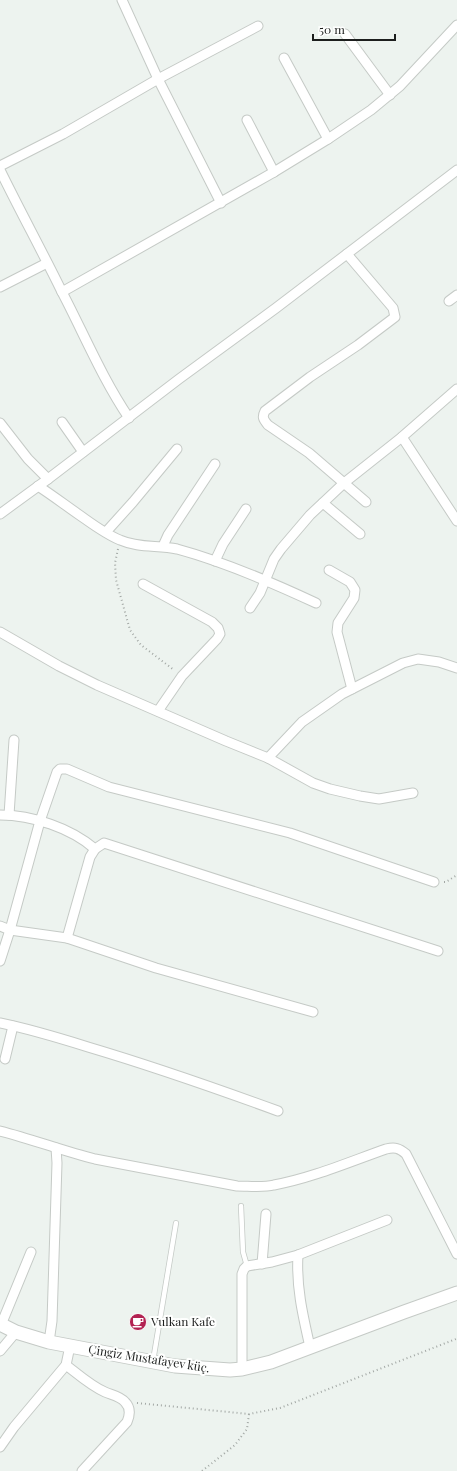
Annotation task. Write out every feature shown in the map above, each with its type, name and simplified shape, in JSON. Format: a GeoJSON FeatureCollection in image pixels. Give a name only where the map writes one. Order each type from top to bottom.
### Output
{"type":"FeatureCollection","features":[{"type":"Feature","properties":{"kind":"street"},"geometry":{"type":"LineString","coordinates":[[122,0],[158,79],[221,203]]}},
{"type":"Feature","properties":{"kind":"street"},"geometry":{"type":"LineString","coordinates":[[62,292],[274,172],[328,139],[371,110],[390,96],[457,25]]}},
{"type":"Feature","properties":{"kind":"street"},"geometry":{"type":"LineString","coordinates":[[0,166],[64,134],[158,79],[258,26]]}},
{"type":"Feature","properties":{"kind":"street"},"geometry":{"type":"LineString","coordinates":[[345,34],[390,96]]}},
{"type":"Feature","properties":{"kind":"street"},"geometry":{"type":"LineString","coordinates":[[284,58],[328,139]]}},
{"type":"Feature","properties":{"kind":"street"},"geometry":{"type":"LineString","coordinates":[[247,120],[274,172]]}},
{"type":"Feature","properties":{"kind":"street"},"geometry":{"type":"LineString","coordinates":[[0,170],[95,360],[114,396],[128,418]]}},
{"type":"Feature","properties":{"kind":"street"},"geometry":{"type":"LineString","coordinates":[[0,514],[178,379],[276,308],[457,170]]}},
{"type":"Feature","properties":{"kind":"street"},"geometry":{"type":"LineString","coordinates":[[347,254],[393,308],[395,317],[358,345],[298,385],[264,411],[262,416],[263,420],[268,425],[310,453],[366,502]]}},
{"type":"Feature","properties":{"kind":"street"},"geometry":{"type":"LineString","coordinates":[[0,287],[47,264]]}},
{"type":"Feature","properties":{"kind":"street"},"geometry":{"type":"LineString","coordinates":[[449,301],[457,295]]}},
{"type":"Feature","properties":{"kind":"street"},"geometry":{"type":"LineString","coordinates":[[250,608],[260,593],[270,568],[281,549],[310,515],[344,483],[402,437],[457,389]]}},
{"type":"Feature","properties":{"kind":"street"},"geometry":{"type":"LineString","coordinates":[[62,422],[83,452]]}},
{"type":"Feature","properties":{"kind":"street"},"geometry":{"type":"LineString","coordinates":[[0,423],[28,459],[48,479]]}},
{"type":"Feature","properties":{"kind":"street"},"geometry":{"type":"LineString","coordinates":[[402,437],[457,521]]}},
{"type":"Feature","properties":{"kind":"street"},"geometry":{"type":"LineString","coordinates":[[106,532],[133,502],[176,449]]}},
{"type":"Feature","properties":{"kind":"street"},"geometry":{"type":"LineString","coordinates":[[163,546],[168,535],[215,464]]}},
{"type":"Feature","properties":{"kind":"street"},"geometry":{"type":"LineString","coordinates":[[38,486],[120,540],[139,546],[163,546],[215,561],[266,580],[316,603]]}},
{"type":"Feature","properties":{"kind":"street"},"geometry":{"type":"LineString","coordinates":[[323,503],[360,534]]}},
{"type":"Feature","properties":{"kind":"street"},"geometry":{"type":"LineString","coordinates":[[215,561],[223,544],[246,509]]}},
{"type":"Feature","properties":{"kind":"street"},"geometry":{"type":"LineString","coordinates":[[329,570],[350,582],[355,590],[354,598],[338,623],[337,632],[352,689]]}},
{"type":"Feature","properties":{"kind":"street"},"geometry":{"type":"LineString","coordinates":[[143,584],[212,622],[218,628],[220,634],[182,676],[158,711]]}},
{"type":"Feature","properties":{"kind":"street"},"geometry":{"type":"LineString","coordinates":[[0,632],[58,666],[268,758],[313,783],[330,789],[379,799],[413,793]]}},
{"type":"Feature","properties":{"kind":"street"},"geometry":{"type":"LineString","coordinates":[[268,758],[302,722],[342,694],[403,663],[418,659],[439,662],[457,668]]}},
{"type":"Feature","properties":{"kind":"street"},"geometry":{"type":"LineString","coordinates":[[14,740],[5,815],[27,817],[40,821],[84,839],[95,849]]}},
{"type":"Feature","properties":{"kind":"street"},"geometry":{"type":"LineString","coordinates":[[0,961],[40,821],[56,772],[60,769],[67,769],[109,787],[290,833],[434,882]]}},
{"type":"Feature","properties":{"kind":"street"},"geometry":{"type":"LineString","coordinates":[[67,938],[90,857],[95,849],[104,843],[438,951]]}},
{"type":"Feature","properties":{"kind":"street"},"geometry":{"type":"LineString","coordinates":[[0,926],[10,930],[67,938],[156,968],[313,1012]]}},
{"type":"Feature","properties":{"kind":"street"},"geometry":{"type":"LineString","coordinates":[[0,1023],[140,1062],[278,1111]]}},
{"type":"Feature","properties":{"kind":"street"},"geometry":{"type":"LineString","coordinates":[[5,1059],[14,1026]]}},
{"type":"Feature","properties":{"kind":"street"},"geometry":{"type":"LineString","coordinates":[[0,1131],[76,1155],[222,1183],[254,1187],[273,1186],[330,1169],[386,1148],[399,1148],[406,1154],[457,1254]]}},
{"type":"Feature","properties":{"kind":"street"},"geometry":{"type":"LineString","coordinates":[[50,1342],[57,1163],[56,1148]]}},
{"type":"Feature","properties":{"kind":"street"},"geometry":{"type":"LineString","coordinates":[[262,1264],[266,1214]]}},
{"type":"Feature","properties":{"kind":"street"},"geometry":{"type":"LineString","coordinates":[[242,1369],[242,1274],[244,1269],[247,1266],[262,1264],[298,1255],[386,1220]]}},
{"type":"Feature","properties":{"kind":"street"},"geometry":{"type":"LineString","coordinates":[[0,1325],[32,1252]]}},
{"type":"Feature","properties":{"kind":"street"},"geometry":{"type":"LineString","coordinates":[[298,1255],[297,1274],[299,1291],[310,1347]]}},
{"type":"Feature","properties":{"kind":"street","name":"Çingiz Mustafayev küç."},"geometry":{"type":"LineString","coordinates":[[0,1325],[16,1332],[50,1342],[152,1362],[215,1370],[242,1369],[271,1362],[457,1293]]}},
{"type":"Feature","properties":{"kind":"street"},"geometry":{"type":"LineString","coordinates":[[0,1351],[16,1332]]}},
{"type":"Feature","properties":{"kind":"street"},"geometry":{"type":"LineString","coordinates":[[0,1446],[66,1365],[70,1346]]}},
{"type":"Feature","properties":{"kind":"street"},"geometry":{"type":"LineString","coordinates":[[66,1365],[88,1382],[106,1393],[116,1396],[126,1402],[130,1410],[130,1416],[127,1422],[82,1471]]}},
{"type":"Feature","properties":{"kind":"lane"},"geometry":{"type":"LineString","coordinates":[[241,1206],[243,1252],[247,1266]]}},
{"type":"Feature","properties":{"kind":"lane"},"geometry":{"type":"LineString","coordinates":[[152,1362],[176,1223]]}},
{"type":"Feature","properties":{"kind":"path"},"geometry":{"type":"LineString","coordinates":[[120,540],[115,563],[116,580],[130,630],[141,645],[182,676]]}},
{"type":"Feature","properties":{"kind":"path"},"geometry":{"type":"LineString","coordinates":[[434,882],[446,882],[457,875]]}},
{"type":"Feature","properties":{"kind":"path"},"geometry":{"type":"LineString","coordinates":[[126,1402],[249,1414],[280,1408],[456,1339]]}},
{"type":"Feature","properties":{"kind":"path"},"geometry":{"type":"LineString","coordinates":[[202,1471],[235,1445],[247,1429],[249,1414]]}},
{"type":"Feature","properties":{"kind":"place","name":"Vulkan Kafe"},"geometry":{"type":"Point","coordinates":[138,1322]}}]}
